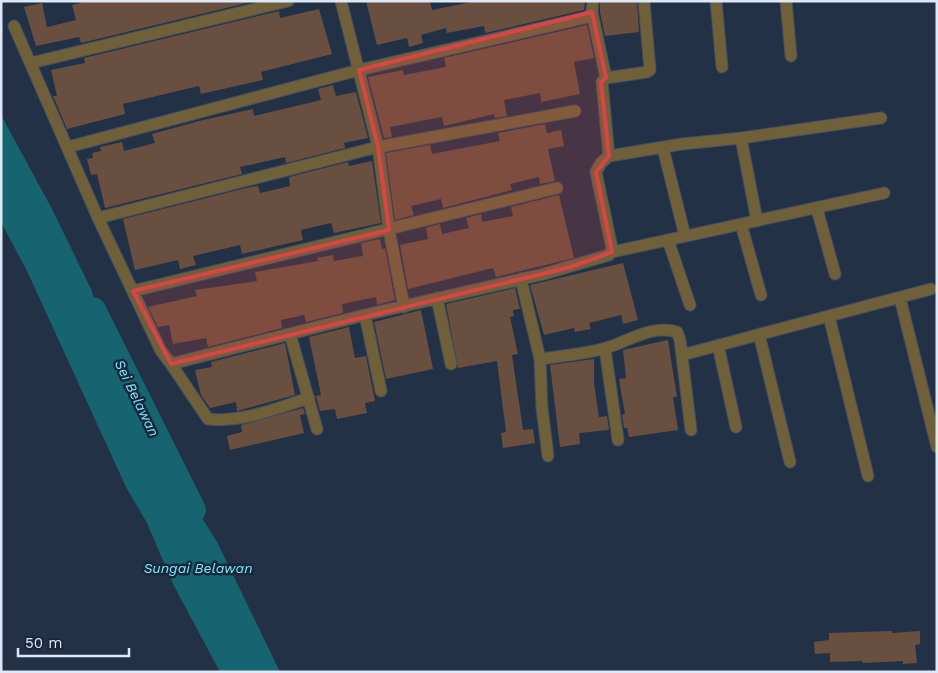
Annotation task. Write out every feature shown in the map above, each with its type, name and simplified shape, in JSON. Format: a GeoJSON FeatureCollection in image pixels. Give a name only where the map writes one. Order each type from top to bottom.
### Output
{"type":"FeatureCollection","features":[{"type":"Feature","properties":{"kind":"street"},"geometry":{"type":"LineString","coordinates":[[31,63],[288,1]]}},
{"type":"Feature","properties":{"kind":"street"},"geometry":{"type":"LineString","coordinates":[[341,1],[378,147],[389,230],[404,307]]}},
{"type":"Feature","properties":{"kind":"street"},"geometry":{"type":"LineString","coordinates":[[610,156],[602,82],[606,78],[648,72],[650,70],[644,1]]}},
{"type":"Feature","properties":{"kind":"street"},"geometry":{"type":"LineString","coordinates":[[716,1],[722,67]]}},
{"type":"Feature","properties":{"kind":"street"},"geometry":{"type":"LineString","coordinates":[[786,1],[791,56]]}},
{"type":"Feature","properties":{"kind":"street"},"geometry":{"type":"LineString","coordinates":[[68,147],[359,70],[588,16],[593,7]]}},
{"type":"Feature","properties":{"kind":"street"},"geometry":{"type":"LineString","coordinates":[[593,7],[606,78]]}},
{"type":"Feature","properties":{"kind":"street"},"geometry":{"type":"LineString","coordinates":[[14,26],[98,218],[161,351],[172,364],[208,419],[226,420],[246,416],[309,398]]}},
{"type":"Feature","properties":{"kind":"street"},"geometry":{"type":"LineString","coordinates":[[98,218],[378,147],[575,111]]}},
{"type":"Feature","properties":{"kind":"street"},"geometry":{"type":"LineString","coordinates":[[612,252],[596,172],[601,163],[610,156],[881,118]]}},
{"type":"Feature","properties":{"kind":"street"},"geometry":{"type":"LineString","coordinates":[[741,138],[758,221]]}},
{"type":"Feature","properties":{"kind":"street"},"geometry":{"type":"LineString","coordinates":[[663,148],[685,236]]}},
{"type":"Feature","properties":{"kind":"street"},"geometry":{"type":"LineString","coordinates":[[133,291],[558,188]]}},
{"type":"Feature","properties":{"kind":"street"},"geometry":{"type":"LineString","coordinates":[[172,364],[365,315],[522,279],[596,260],[612,252],[884,193]]}},
{"type":"Feature","properties":{"kind":"street"},"geometry":{"type":"LineString","coordinates":[[817,209],[835,274]]}},
{"type":"Feature","properties":{"kind":"street"},"geometry":{"type":"LineString","coordinates":[[741,224],[761,294]]}},
{"type":"Feature","properties":{"kind":"street"},"geometry":{"type":"LineString","coordinates":[[668,240],[690,306]]}},
{"type":"Feature","properties":{"kind":"street"},"geometry":{"type":"LineString","coordinates":[[522,279],[540,359],[542,408],[548,456]]}},
{"type":"Feature","properties":{"kind":"street"},"geometry":{"type":"LineString","coordinates":[[682,355],[931,290]]}},
{"type":"Feature","properties":{"kind":"street"},"geometry":{"type":"LineString","coordinates":[[437,298],[451,364]]}},
{"type":"Feature","properties":{"kind":"street"},"geometry":{"type":"LineString","coordinates":[[900,298],[937,447]]}},
{"type":"Feature","properties":{"kind":"street"},"geometry":{"type":"LineString","coordinates":[[365,315],[381,391]]}},
{"type":"Feature","properties":{"kind":"street"},"geometry":{"type":"LineString","coordinates":[[829,316],[868,476]]}},
{"type":"Feature","properties":{"kind":"street"},"geometry":{"type":"LineString","coordinates":[[540,359],[605,349],[658,330],[668,329],[677,332],[682,355],[691,430]]}},
{"type":"Feature","properties":{"kind":"street"},"geometry":{"type":"LineString","coordinates":[[290,334],[317,429]]}},
{"type":"Feature","properties":{"kind":"street"},"geometry":{"type":"LineString","coordinates":[[759,334],[790,462]]}},
{"type":"Feature","properties":{"kind":"street"},"geometry":{"type":"LineString","coordinates":[[718,345],[736,426]]}},
{"type":"Feature","properties":{"kind":"street"},"geometry":{"type":"LineString","coordinates":[[605,349],[618,440]]}},
{"type":"Feature","properties":{"kind":"highlighted area"},"geometry":{"type":"Polygon","coordinates":[[[592,12],[606,78],[601,82],[609,156],[596,172],[612,252],[571,267],[171,364],[133,291],[389,230],[378,147],[359,70],[592,12]]]}},
{"type":"Feature","properties":{"kind":"water","name":"Sungai Belawan"},"geometry":{"type":"Polygon","coordinates":[[[1,115],[52,209],[91,289],[112,351],[139,409],[171,468],[217,542],[280,672],[220,672],[173,584],[147,523],[126,487],[27,271],[1,222],[1,115]]]}},
{"type":"Feature","properties":{"kind":"building"},"geometry":{"type":"Polygon","coordinates":[[[81,1],[255,1],[81,43],[79,37],[36,46],[24,7],[42,3],[47,27],[76,20],[72,5],[81,3],[81,1]]]}},
{"type":"Feature","properties":{"kind":"building"},"geometry":{"type":"Polygon","coordinates":[[[366,1],[430,1],[432,10],[477,1],[585,1],[584,10],[485,33],[484,26],[447,33],[446,28],[421,35],[423,43],[409,47],[407,38],[377,45],[366,1]]]}},
{"type":"Feature","properties":{"kind":"building"},"geometry":{"type":"Polygon","coordinates":[[[600,1],[637,1],[639,32],[605,36],[600,12],[600,1]]]}},
{"type":"Feature","properties":{"kind":"building"},"geometry":{"type":"Polygon","coordinates":[[[319,9],[332,54],[261,72],[263,80],[201,94],[199,86],[123,104],[125,114],[67,129],[53,96],[57,96],[51,70],[85,63],[84,58],[279,11],[280,18],[319,9]]]}},
{"type":"Feature","properties":{"kind":"building"},"geometry":{"type":"Polygon","coordinates":[[[587,25],[594,58],[574,62],[580,94],[541,102],[540,93],[504,100],[507,116],[495,118],[494,114],[444,126],[442,117],[390,127],[392,137],[384,138],[368,77],[403,70],[404,75],[446,67],[444,58],[587,25]]]}},
{"type":"Feature","properties":{"kind":"building"},"geometry":{"type":"Polygon","coordinates":[[[333,85],[336,96],[356,92],[368,138],[344,143],[345,148],[286,163],[285,157],[240,167],[242,174],[105,208],[97,174],[91,175],[87,159],[93,158],[92,153],[101,151],[100,147],[122,142],[124,151],[155,143],[152,134],[199,121],[253,109],[254,116],[321,100],[318,89],[333,85]]]}},
{"type":"Feature","properties":{"kind":"building"},"geometry":{"type":"Polygon","coordinates":[[[545,124],[547,133],[561,130],[564,146],[548,149],[555,181],[540,184],[539,177],[510,184],[512,190],[443,208],[441,199],[411,206],[414,215],[395,220],[386,153],[430,145],[432,154],[500,141],[498,133],[545,124]]]}},
{"type":"Feature","properties":{"kind":"building"},"geometry":{"type":"Polygon","coordinates":[[[372,161],[381,223],[334,233],[331,223],[301,230],[303,240],[242,254],[240,245],[193,256],[196,265],[180,269],[178,260],[135,270],[123,219],[246,188],[258,186],[260,193],[290,186],[289,177],[348,162],[349,166],[372,161]]]}},
{"type":"Feature","properties":{"kind":"building"},"geometry":{"type":"Polygon","coordinates":[[[559,195],[574,258],[496,277],[493,268],[408,289],[400,245],[428,239],[426,228],[440,224],[442,234],[469,228],[466,218],[481,214],[482,222],[513,216],[511,207],[559,195]]]}},
{"type":"Feature","properties":{"kind":"building"},"geometry":{"type":"Polygon","coordinates":[[[380,239],[382,249],[385,248],[395,300],[377,305],[376,297],[342,304],[343,313],[306,322],[304,315],[281,320],[282,328],[208,347],[206,338],[173,344],[169,325],[158,327],[148,307],[197,296],[195,290],[257,281],[255,272],[318,261],[317,258],[333,255],[334,261],[363,256],[361,243],[380,239]]]}},
{"type":"Feature","properties":{"kind":"building"},"geometry":{"type":"Polygon","coordinates":[[[623,263],[638,320],[623,324],[621,315],[589,323],[591,329],[575,332],[574,328],[544,335],[530,285],[623,263]]]}},
{"type":"Feature","properties":{"kind":"building"},"geometry":{"type":"Polygon","coordinates":[[[515,288],[520,309],[513,310],[514,316],[510,317],[518,354],[512,355],[523,430],[533,429],[535,443],[503,448],[501,433],[506,432],[497,361],[458,368],[446,304],[515,288]]]}},
{"type":"Feature","properties":{"kind":"building"},"geometry":{"type":"Polygon","coordinates":[[[421,310],[433,369],[386,379],[374,322],[421,310]]]}},
{"type":"Feature","properties":{"kind":"building"},"geometry":{"type":"Polygon","coordinates":[[[349,327],[355,358],[366,356],[375,401],[365,403],[367,413],[337,419],[335,409],[320,411],[316,396],[321,395],[309,337],[349,327]]]}},
{"type":"Feature","properties":{"kind":"building"},"geometry":{"type":"Polygon","coordinates":[[[668,340],[677,397],[673,397],[678,430],[629,437],[627,428],[624,428],[622,415],[625,414],[619,379],[626,378],[623,350],[668,340]]]}},
{"type":"Feature","properties":{"kind":"building"},"geometry":{"type":"Polygon","coordinates":[[[285,343],[295,395],[237,411],[236,402],[210,408],[201,395],[195,370],[212,367],[211,362],[285,343]]]}},
{"type":"Feature","properties":{"kind":"building"},"geometry":{"type":"Polygon","coordinates":[[[594,359],[594,384],[599,417],[607,416],[609,430],[579,433],[580,444],[560,447],[550,365],[594,359]]]}},
{"type":"Feature","properties":{"kind":"building"},"geometry":{"type":"Polygon","coordinates":[[[303,408],[305,414],[300,415],[304,433],[230,450],[227,436],[242,432],[241,425],[303,408]]]}},
{"type":"Feature","properties":{"kind":"building"},"geometry":{"type":"Polygon","coordinates":[[[892,631],[892,633],[920,631],[920,644],[915,645],[917,663],[903,664],[903,661],[830,662],[830,653],[815,654],[814,642],[829,640],[829,633],[892,631]]]}},
{"type":"Feature","properties":{"kind":"waterway","name":"Sei Belawan"},"geometry":{"type":"LineString","coordinates":[[93,310],[193,510]]}}]}
